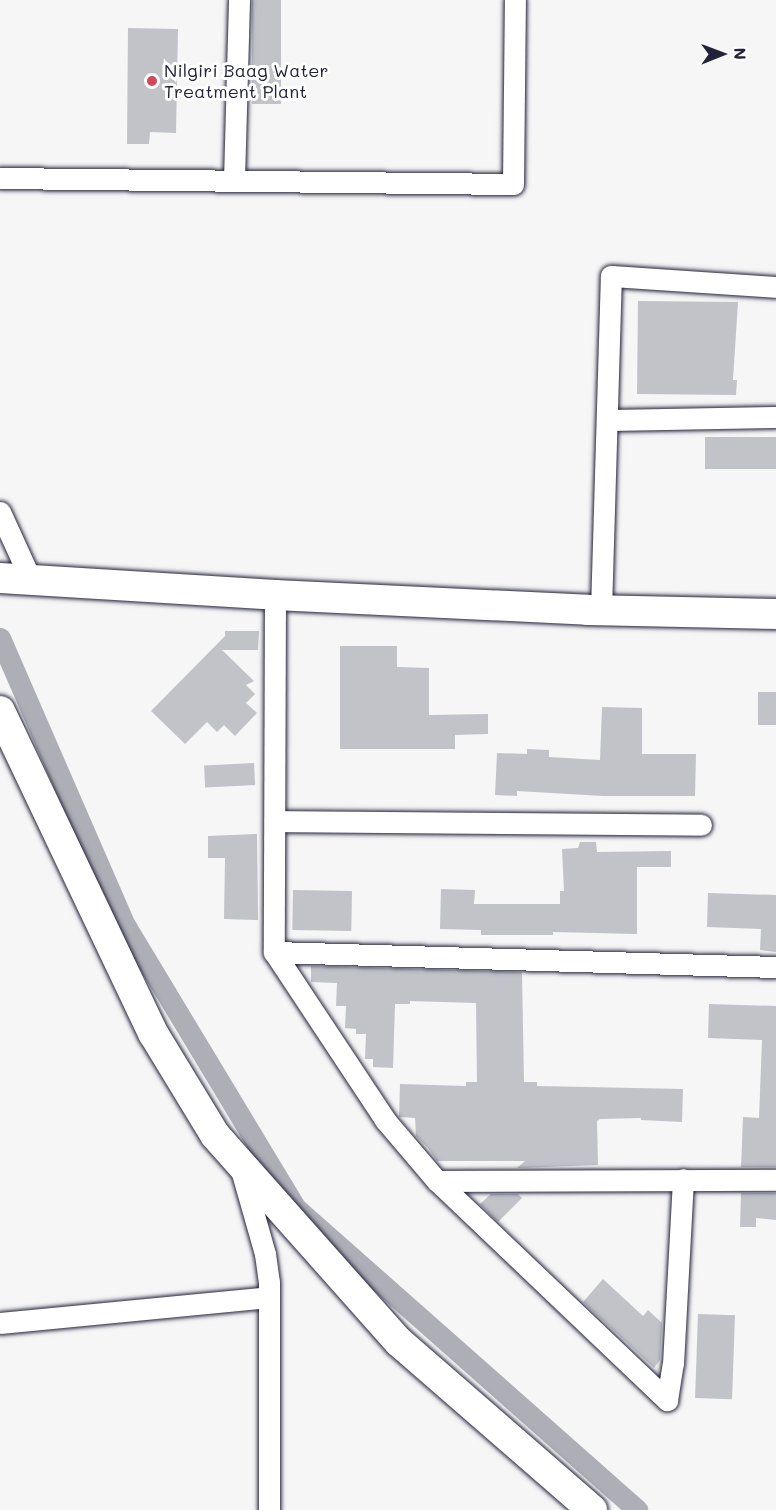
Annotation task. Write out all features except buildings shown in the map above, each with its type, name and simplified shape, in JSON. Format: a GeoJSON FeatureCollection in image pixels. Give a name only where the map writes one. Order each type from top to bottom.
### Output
{"type":"FeatureCollection","features":[{"type":"Feature","properties":{"kind":"street"},"geometry":{"type":"LineString","coordinates":[[234,180],[239,0]]}},
{"type":"Feature","properties":{"kind":"street"},"geometry":{"type":"LineString","coordinates":[[0,178],[513,184],[515,0]]}},
{"type":"Feature","properties":{"kind":"street"},"geometry":{"type":"LineString","coordinates":[[601,610],[611,276],[776,287]]}},
{"type":"Feature","properties":{"kind":"street"},"geometry":{"type":"LineString","coordinates":[[607,420],[776,417]]}},
{"type":"Feature","properties":{"kind":"street"},"geometry":{"type":"LineString","coordinates":[[0,512],[31,580]]}},
{"type":"Feature","properties":{"kind":"street"},"geometry":{"type":"LineString","coordinates":[[0,578],[275,595],[601,610],[776,614]]}},
{"type":"Feature","properties":{"kind":"street"},"geometry":{"type":"LineString","coordinates":[[275,595],[274,952],[385,1120],[438,1181],[667,1400],[673,1364],[683,1179]]}},
{"type":"Feature","properties":{"kind":"street"},"geometry":{"type":"LineString","coordinates":[[0,711],[153,1033],[215,1135],[399,1342],[591,1510]]}},
{"type":"Feature","properties":{"kind":"street"},"geometry":{"type":"LineString","coordinates":[[275,821],[701,825]]}},
{"type":"Feature","properties":{"kind":"street"},"geometry":{"type":"LineString","coordinates":[[274,952],[776,967]]}},
{"type":"Feature","properties":{"kind":"street"},"geometry":{"type":"LineString","coordinates":[[239,1163],[265,1254],[269,1298],[269,1510]]}},
{"type":"Feature","properties":{"kind":"street"},"geometry":{"type":"LineString","coordinates":[[438,1181],[776,1180]]}},
{"type":"Feature","properties":{"kind":"street"},"geometry":{"type":"LineString","coordinates":[[0,1323],[269,1298]]}},
{"type":"Feature","properties":{"kind":"waterway"},"geometry":{"type":"LineString","coordinates":[[0,638],[125,925],[296,1208],[637,1510]]}},
{"type":"Feature","properties":{"kind":"place","name":"Nilgiri Baag Water Treatment Plant"},"geometry":{"type":"Point","coordinates":[152,81]}}]}
